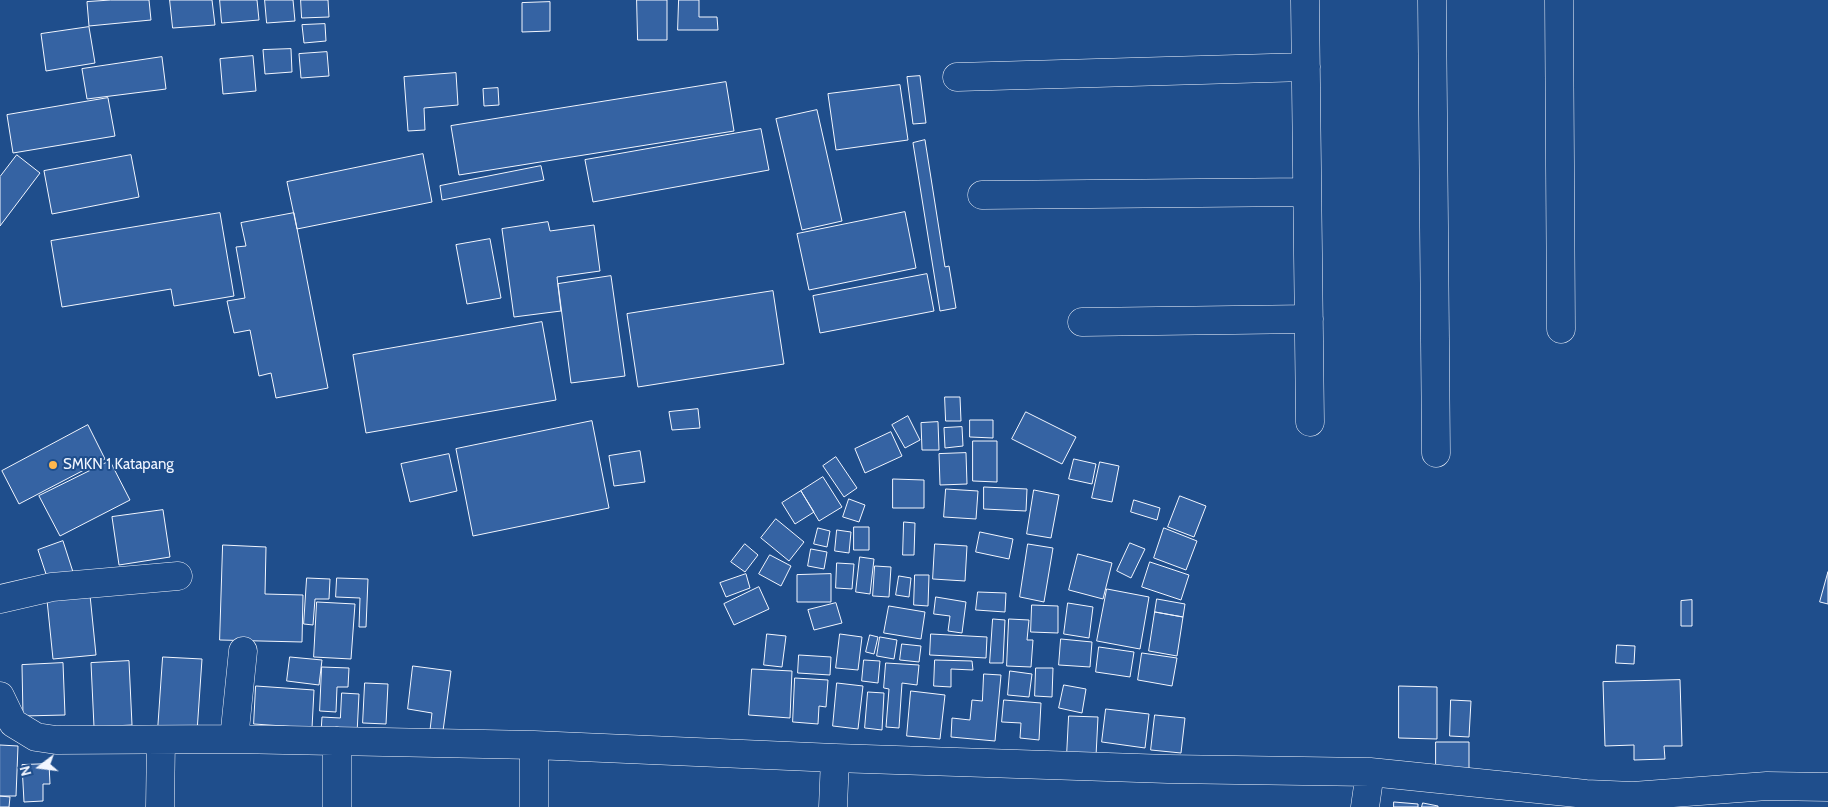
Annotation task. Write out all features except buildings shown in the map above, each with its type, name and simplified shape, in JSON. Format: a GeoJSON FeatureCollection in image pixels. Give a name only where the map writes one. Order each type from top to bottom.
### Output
{"type":"FeatureCollection","features":[{"type":"Feature","properties":{"kind":"street"},"geometry":{"type":"LineString","coordinates":[[1305,0],[1310,422]]}},
{"type":"Feature","properties":{"kind":"street"},"geometry":{"type":"LineString","coordinates":[[1432,0],[1436,453]]}},
{"type":"Feature","properties":{"kind":"street"},"geometry":{"type":"LineString","coordinates":[[1560,0],[1561,329]]}},
{"type":"Feature","properties":{"kind":"street"},"geometry":{"type":"LineString","coordinates":[[957,78],[1306,67]]}},
{"type":"Feature","properties":{"kind":"street"},"geometry":{"type":"LineString","coordinates":[[982,195],[1307,192]]}},
{"type":"Feature","properties":{"kind":"street"},"geometry":{"type":"LineString","coordinates":[[1082,322],[1308,320]]}},
{"type":"Feature","properties":{"kind":"street"},"geometry":{"type":"LineString","coordinates":[[0,599],[52,587],[178,576]]}},
{"type":"Feature","properties":{"kind":"street"},"geometry":{"type":"LineString","coordinates":[[234,739],[243,651]]}},
{"type":"Feature","properties":{"kind":"street"},"geometry":{"type":"LineString","coordinates":[[0,696],[13,723],[36,737],[56,740],[337,740],[534,745],[835,758],[1158,768],[1370,772],[1586,794],[1633,796],[1766,796],[1828,787]]}},
{"type":"Feature","properties":{"kind":"street"},"geometry":{"type":"LineString","coordinates":[[160,807],[161,740]]}},
{"type":"Feature","properties":{"kind":"street"},"geometry":{"type":"LineString","coordinates":[[337,740],[338,807]]}},
{"type":"Feature","properties":{"kind":"street"},"geometry":{"type":"LineString","coordinates":[[534,745],[534,807]]}},
{"type":"Feature","properties":{"kind":"street"},"geometry":{"type":"LineString","coordinates":[[832,807],[835,758]]}},
{"type":"Feature","properties":{"kind":"street"},"geometry":{"type":"LineString","coordinates":[[1365,807],[1370,772]]}},
{"type":"Feature","properties":{"kind":"place","name":"SMKN 1 Katapang"},"geometry":{"type":"Point","coordinates":[53,465]}}]}
